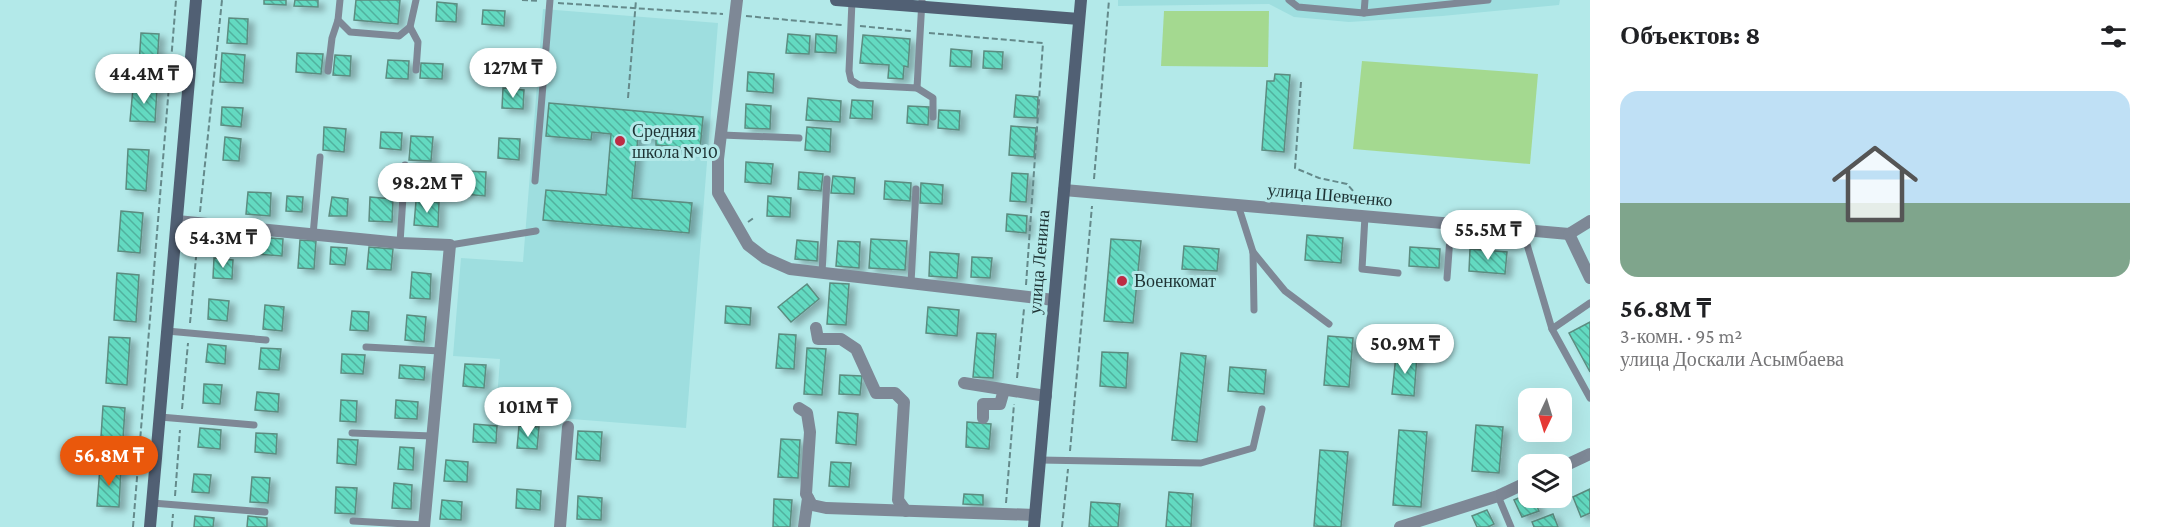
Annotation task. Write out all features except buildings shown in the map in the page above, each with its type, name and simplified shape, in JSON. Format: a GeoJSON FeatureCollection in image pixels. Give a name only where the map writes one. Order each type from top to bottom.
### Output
{"type":"FeatureCollection","features":[{"type":"Feature","properties":{"kind":"street"},"geometry":{"type":"LineString","coordinates":[[150,527],[196,0]]}},
{"type":"Feature","properties":{"kind":"street"},"geometry":{"type":"LineString","coordinates":[[737,0],[718,159],[718,193],[748,245],[765,258],[790,269],[1054,300]]}},
{"type":"Feature","properties":{"kind":"street"},"geometry":{"type":"LineString","coordinates":[[836,0],[922,3],[1079,19]]}},
{"type":"Feature","properties":{"kind":"street","name":"улица Ленина"},"geometry":{"type":"LineString","coordinates":[[1035,521],[1081,0]]}},
{"type":"Feature","properties":{"kind":"street","name":"улица Шевченко"},"geometry":{"type":"LineString","coordinates":[[1064,190],[1569,234]]}},
{"type":"Feature","properties":{"kind":"street"},"geometry":{"type":"LineString","coordinates":[[177,221],[400,243],[450,245],[424,526]]}},
{"type":"Feature","properties":{"kind":"street"},"geometry":{"type":"LineString","coordinates":[[1590,221],[1569,234],[1590,278]]}},
{"type":"Feature","properties":{"kind":"street"},"geometry":{"type":"LineString","coordinates":[[816,328],[818,339],[841,339],[856,349],[876,393],[895,393],[904,402],[898,500],[906,511]]}},
{"type":"Feature","properties":{"kind":"street"},"geometry":{"type":"LineString","coordinates":[[964,383],[1046,396]]}},
{"type":"Feature","properties":{"kind":"street"},"geometry":{"type":"LineString","coordinates":[[983,418],[983,404],[1000,404],[1004,390]]}},
{"type":"Feature","properties":{"kind":"street"},"geometry":{"type":"LineString","coordinates":[[799,408],[807,413],[810,432],[806,494],[812,505],[826,508],[906,511],[1035,521]]}},
{"type":"Feature","properties":{"kind":"street"},"geometry":{"type":"LineString","coordinates":[[560,527],[568,427]]}},
{"type":"Feature","properties":{"kind":"street"},"geometry":{"type":"LineString","coordinates":[[1572,462],[1590,454]]}},
{"type":"Feature","properties":{"kind":"street"},"geometry":{"type":"LineString","coordinates":[[1400,527],[1518,486]]}},
{"type":"Feature","properties":{"kind":"street"},"geometry":{"type":"LineString","coordinates":[[804,527],[808,498]]}},
{"type":"Feature","properties":{"kind":"lane"},"geometry":{"type":"LineString","coordinates":[[328,71],[340,0]]}},
{"type":"Feature","properties":{"kind":"lane"},"geometry":{"type":"LineString","coordinates":[[338,20],[350,32],[399,36],[410,27],[416,0]]}},
{"type":"Feature","properties":{"kind":"lane"},"geometry":{"type":"LineString","coordinates":[[1288,0],[1298,7],[1364,14],[1488,0]]}},
{"type":"Feature","properties":{"kind":"lane"},"geometry":{"type":"LineString","coordinates":[[1364,14],[1365,0]]}},
{"type":"Feature","properties":{"kind":"lane"},"geometry":{"type":"LineString","coordinates":[[535,181],[550,1]]}},
{"type":"Feature","properties":{"kind":"lane"},"geometry":{"type":"LineString","coordinates":[[852,1],[849,71],[851,80],[859,85],[917,88],[933,98],[933,117]]}},
{"type":"Feature","properties":{"kind":"lane"},"geometry":{"type":"LineString","coordinates":[[917,88],[922,3]]}},
{"type":"Feature","properties":{"kind":"lane"},"geometry":{"type":"LineString","coordinates":[[410,27],[418,42],[416,70]]}},
{"type":"Feature","properties":{"kind":"lane"},"geometry":{"type":"LineString","coordinates":[[722,135],[799,138]]}},
{"type":"Feature","properties":{"kind":"lane"},"geometry":{"type":"LineString","coordinates":[[313,235],[320,157]]}},
{"type":"Feature","properties":{"kind":"lane"},"geometry":{"type":"LineString","coordinates":[[400,243],[405,165]]}},
{"type":"Feature","properties":{"kind":"lane"},"geometry":{"type":"LineString","coordinates":[[822,273],[827,179]]}},
{"type":"Feature","properties":{"kind":"lane"},"geometry":{"type":"LineString","coordinates":[[911,283],[916,189]]}},
{"type":"Feature","properties":{"kind":"lane"},"geometry":{"type":"LineString","coordinates":[[1238,205],[1253,252],[1254,310]]}},
{"type":"Feature","properties":{"kind":"lane"},"geometry":{"type":"LineString","coordinates":[[1359,216],[1362,269],[1398,273]]}},
{"type":"Feature","properties":{"kind":"lane"},"geometry":{"type":"LineString","coordinates":[[1447,278],[1451,224]]}},
{"type":"Feature","properties":{"kind":"lane"},"geometry":{"type":"LineString","coordinates":[[450,245],[536,231]]}},
{"type":"Feature","properties":{"kind":"lane"},"geometry":{"type":"LineString","coordinates":[[1523,231],[1552,329],[1590,398]]}},
{"type":"Feature","properties":{"kind":"lane"},"geometry":{"type":"LineString","coordinates":[[1253,252],[1285,291],[1329,324]]}},
{"type":"Feature","properties":{"kind":"lane"},"geometry":{"type":"LineString","coordinates":[[1552,329],[1590,303]]}},
{"type":"Feature","properties":{"kind":"lane"},"geometry":{"type":"LineString","coordinates":[[167,331],[266,340]]}},
{"type":"Feature","properties":{"kind":"lane"},"geometry":{"type":"LineString","coordinates":[[366,347],[440,351]]}},
{"type":"Feature","properties":{"kind":"lane"},"geometry":{"type":"LineString","coordinates":[[1040,460],[1201,463],[1253,448],[1262,410]]}},
{"type":"Feature","properties":{"kind":"lane"},"geometry":{"type":"LineString","coordinates":[[160,417],[254,425]]}},
{"type":"Feature","properties":{"kind":"lane"},"geometry":{"type":"LineString","coordinates":[[352,433],[432,436]]}},
{"type":"Feature","properties":{"kind":"lane"},"geometry":{"type":"LineString","coordinates":[[1498,495],[1510,527]]}},
{"type":"Feature","properties":{"kind":"lane"},"geometry":{"type":"LineString","coordinates":[[152,503],[265,512]]}},
{"type":"Feature","properties":{"kind":"lane"},"geometry":{"type":"LineString","coordinates":[[353,521],[424,526]]}},
{"type":"Feature","properties":{"kind":"path"},"geometry":{"type":"LineString","coordinates":[[133,527],[176,0]]}},
{"type":"Feature","properties":{"kind":"path"},"geometry":{"type":"LineString","coordinates":[[172,527],[222,0]]}},
{"type":"Feature","properties":{"kind":"path"},"geometry":{"type":"LineString","coordinates":[[522,0],[724,15]]}},
{"type":"Feature","properties":{"kind":"path"},"geometry":{"type":"LineString","coordinates":[[628,98],[636,0]]}},
{"type":"Feature","properties":{"kind":"path"},"geometry":{"type":"LineString","coordinates":[[1094,180],[1109,0]]}},
{"type":"Feature","properties":{"kind":"path"},"geometry":{"type":"LineString","coordinates":[[746,16],[1042,43]]}},
{"type":"Feature","properties":{"kind":"path"},"geometry":{"type":"LineString","coordinates":[[1301,82],[1295,168],[1319,178],[1347,184],[1354,192],[1359,216]]}},
{"type":"Feature","properties":{"kind":"path"},"geometry":{"type":"LineString","coordinates":[[1070,453],[1092,203]]}},
{"type":"Feature","properties":{"kind":"path"},"geometry":{"type":"LineString","coordinates":[[1062,527],[1069,464]]}},
{"type":"Feature","properties":{"kind":"shaded area"},"geometry":{"type":"Polygon","coordinates":[[[1118,0],[1560,0],[1559,5],[1349,22],[1294,17],[1269,4],[1118,6],[1118,0]]]}},
{"type":"Feature","properties":{"kind":"shaded area","name":"Средняя школа №10"},"geometry":{"type":"Polygon","coordinates":[[[543,9],[718,23],[686,428],[496,413],[500,359],[453,356],[461,258],[523,262],[543,9]]]}},
{"type":"Feature","properties":{"kind":"green space"},"geometry":{"type":"Polygon","coordinates":[[[1164,11],[1269,11],[1268,67],[1161,66],[1164,11]]]}},
{"type":"Feature","properties":{"kind":"green space"},"geometry":{"type":"Polygon","coordinates":[[[1362,61],[1538,74],[1530,164],[1353,149],[1362,61]]]}},
{"type":"Feature","properties":{"kind":"place","name":"Средняя школа №10"},"geometry":{"type":"Point","coordinates":[620,141]}},
{"type":"Feature","properties":{"kind":"place","name":"Военкомат"},"geometry":{"type":"Point","coordinates":[1122,281]}}]}
